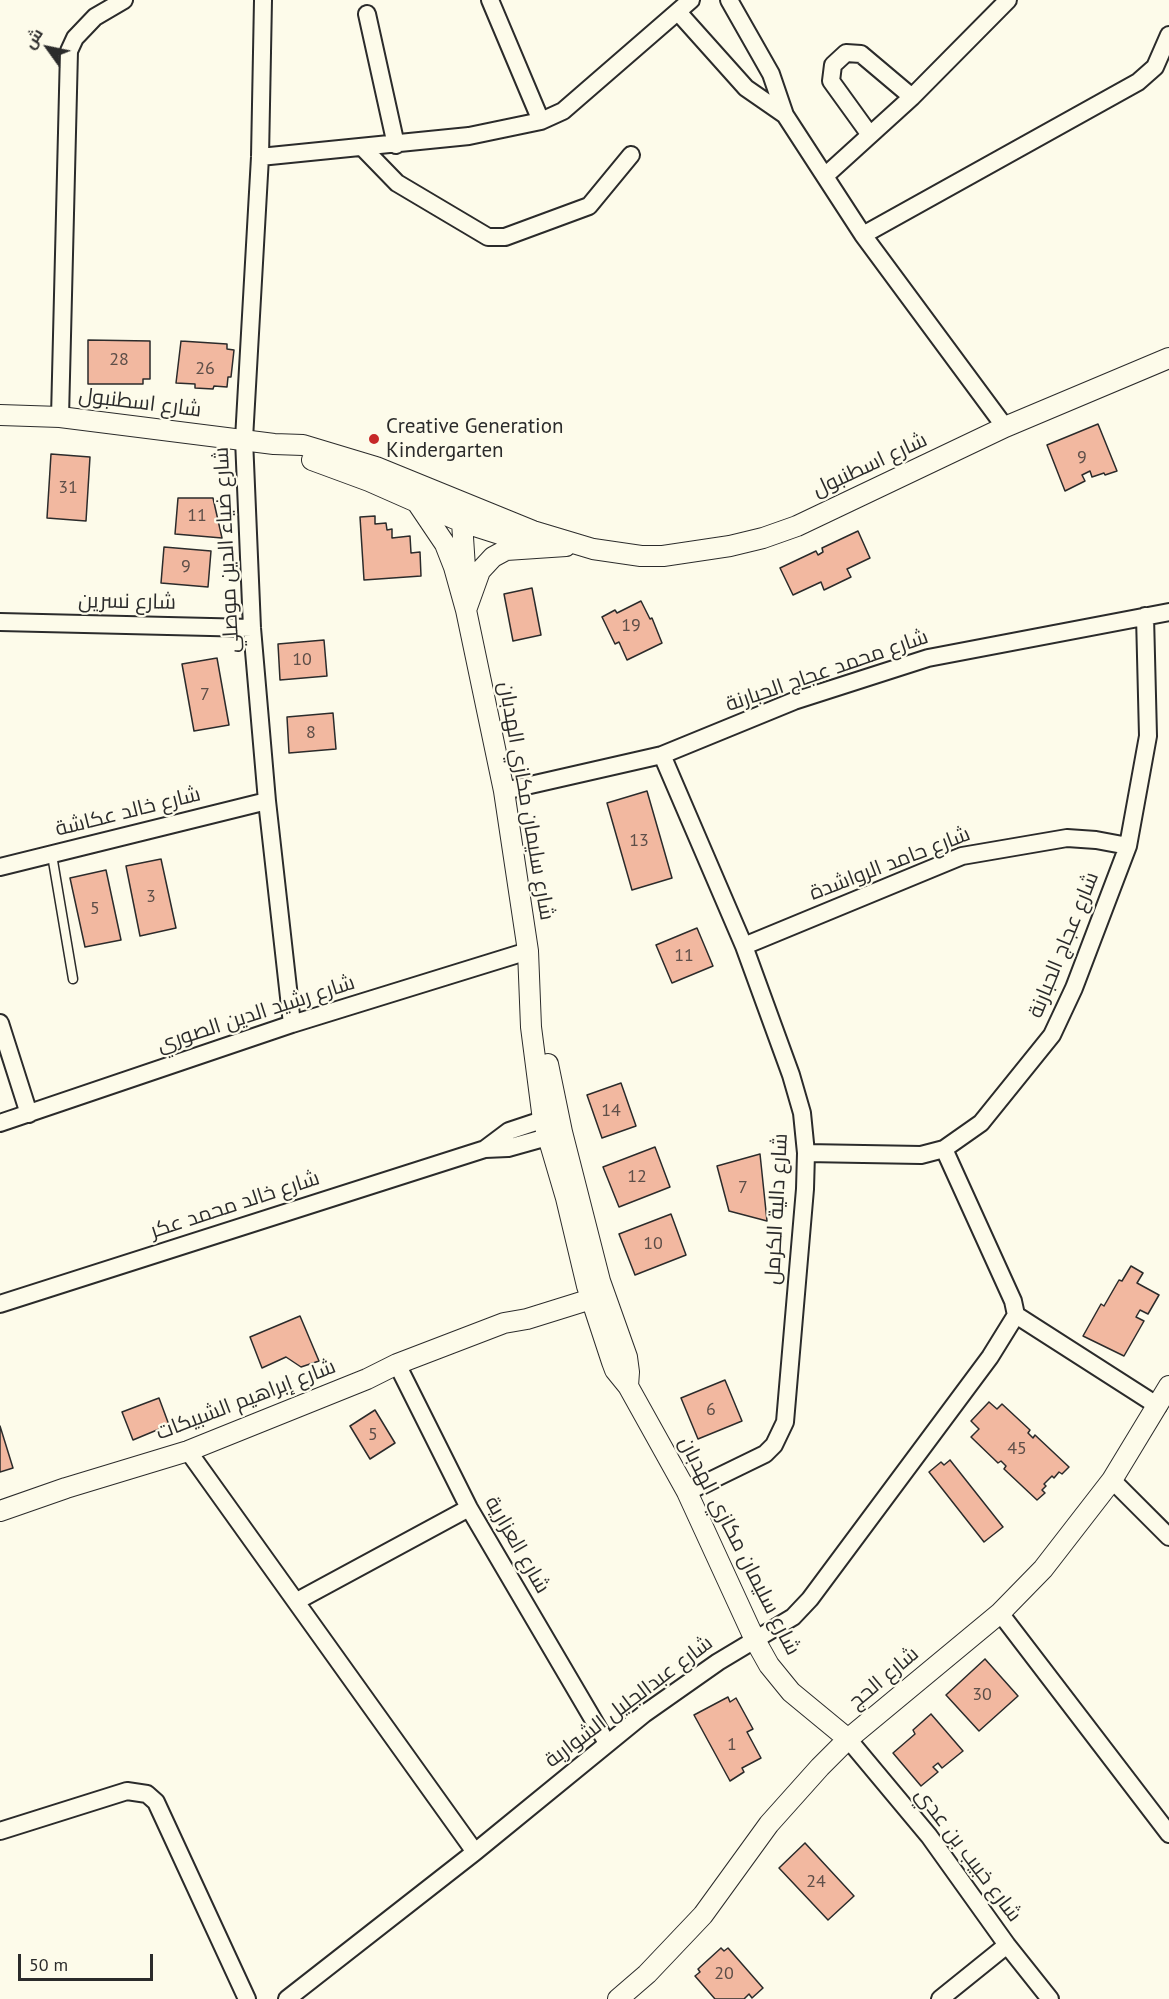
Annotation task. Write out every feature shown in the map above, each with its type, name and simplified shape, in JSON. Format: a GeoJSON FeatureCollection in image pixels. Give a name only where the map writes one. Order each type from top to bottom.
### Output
{"type":"FeatureCollection","features":[{"type":"Feature","properties":{"kind":"street"},"geometry":{"type":"LineString","coordinates":[[60,417],[69,51],[75,38],[95,17],[124,0]]}},
{"type":"Feature","properties":{"kind":"street","name":"شارع ضياء الدين موصلي"},"geometry":{"type":"LineString","coordinates":[[263,0],[260,157],[244,439],[252,628],[267,801],[292,1024]]}},
{"type":"Feature","properties":{"kind":"street"},"geometry":{"type":"LineString","coordinates":[[490,0],[541,121]]}},
{"type":"Feature","properties":{"kind":"street"},"geometry":{"type":"LineString","coordinates":[[260,157],[469,136],[541,121],[563,111],[691,0]]}},
{"type":"Feature","properties":{"kind":"street"},"geometry":{"type":"LineString","coordinates":[[729,0],[771,74],[785,116],[863,234],[1005,427]]}},
{"type":"Feature","properties":{"kind":"street"},"geometry":{"type":"LineString","coordinates":[[825,176],[912,98],[1008,0]]}},
{"type":"Feature","properties":{"kind":"street"},"geometry":{"type":"LineString","coordinates":[[678,12],[746,88],[785,116]]}},
{"type":"Feature","properties":{"kind":"street"},"geometry":{"type":"LineString","coordinates":[[367,14],[396,145]]}},
{"type":"Feature","properties":{"kind":"street"},"geometry":{"type":"LineString","coordinates":[[863,234],[1138,82],[1155,67],[1169,35]]}},
{"type":"Feature","properties":{"kind":"street"},"geometry":{"type":"LineString","coordinates":[[870,135],[831,81],[833,65],[846,53],[861,54],[912,98]]}},
{"type":"Feature","properties":{"kind":"street"},"geometry":{"type":"LineString","coordinates":[[363,148],[397,183],[488,237],[505,237],[589,206],[631,156]]}},
{"type":"Feature","properties":{"kind":"street","name":"شارع اسطنبول"},"geometry":{"type":"LineString","coordinates":[[274,444],[300,457],[369,481],[462,522],[506,536],[641,556],[663,556],[730,546],[797,526],[1005,427],[1169,358]]}},
{"type":"Feature","properties":{"kind":"street","name":"شارع اسطنبول"},"geometry":{"type":"LineString","coordinates":[[0,415],[60,417],[274,444],[303,445],[376,467],[510,524],[578,545]]}},
{"type":"Feature","properties":{"kind":"street","name":"شارع سليمان مكازي الهدبان"},"geometry":{"type":"LineString","coordinates":[[444,496],[462,522],[466,567],[466,610]]}},
{"type":"Feature","properties":{"kind":"street","name":"شارع سليمان مكازي الهدبان"},"geometry":{"type":"LineString","coordinates":[[418,504],[445,544],[466,610],[504,791],[528,951],[532,1002],[540,1024],[553,1126],[596,1290],[627,1357],[628,1386],[687,1492],[755,1640],[770,1665],[791,1692],[848,1739]]}},
{"type":"Feature","properties":{"kind":"street"},"geometry":{"type":"LineString","coordinates":[[466,610],[480,571],[494,557],[506,550],[578,545]]}},
{"type":"Feature","properties":{"kind":"street","name":"شارع محمد عجاج الحبارنة"},"geometry":{"type":"LineString","coordinates":[[504,791],[662,755],[794,701],[928,657],[1169,612]]}},
{"type":"Feature","properties":{"kind":"street","name":"شارع عجاج الحبارنة"},"geometry":{"type":"LineString","coordinates":[[806,1152],[921,1155],[944,1149],[981,1123],[1052,1035],[1074,988],[1128,846],[1148,736],[1145,616]]}},
{"type":"Feature","properties":{"kind":"street","name":"شارع نسرين"},"geometry":{"type":"LineString","coordinates":[[0,622],[252,628]]}},
{"type":"Feature","properties":{"kind":"street","name":"شارع دالية الكرمل"},"geometry":{"type":"LineString","coordinates":[[662,755],[744,946],[791,1075],[802,1113],[806,1152],[805,1189],[785,1422],[774,1445],[765,1454],[687,1492]]}},
{"type":"Feature","properties":{"kind":"street","name":"شارع خالد عكاشة"},"geometry":{"type":"LineString","coordinates":[[0,867],[267,801]]}},
{"type":"Feature","properties":{"kind":"street","name":"شارع حامد الرواشدة"},"geometry":{"type":"LineString","coordinates":[[744,946],[962,856],[1067,838],[1128,846]]}},
{"type":"Feature","properties":{"kind":"street","name":"شارع رشيد الدين الصوري"},"geometry":{"type":"LineString","coordinates":[[0,1124],[292,1024],[528,951]]}},
{"type":"Feature","properties":{"kind":"street"},"geometry":{"type":"LineString","coordinates":[[0,1023],[29,1114]]}},
{"type":"Feature","properties":{"kind":"street","name":"شارع خالد محمد عكر"},"geometry":{"type":"LineString","coordinates":[[0,1304],[485,1149],[509,1131],[553,1126]]}},
{"type":"Feature","properties":{"kind":"street"},"geometry":{"type":"LineString","coordinates":[[944,1149],[1013,1301],[1016,1315],[1158,1406]]}},
{"type":"Feature","properties":{"kind":"street","name":"شارع إبراهيم الشبيكات"},"geometry":{"type":"LineString","coordinates":[[0,1511],[66,1488],[188,1451],[367,1379],[397,1364],[504,1323],[527,1319],[596,1290]]}},
{"type":"Feature","properties":{"kind":"street","name":"شارع عبدالجليل الشواربة"},"geometry":{"type":"LineString","coordinates":[[287,1999],[475,1852],[607,1743],[681,1687],[793,1617],[810,1599],[990,1357],[1016,1315]]}},
{"type":"Feature","properties":{"kind":"street","name":"شارع العزارية"},"geometry":{"type":"LineString","coordinates":[[397,1364],[469,1508],[607,1743]]}},
{"type":"Feature","properties":{"kind":"street","name":"شارع الحج"},"geometry":{"type":"LineString","coordinates":[[621,1998],[703,1915],[769,1824],[848,1739],[1000,1613],[1043,1569],[1113,1480],[1169,1386]]}},
{"type":"Feature","properties":{"kind":"street"},"geometry":{"type":"LineString","coordinates":[[188,1451],[475,1852]]}},
{"type":"Feature","properties":{"kind":"street"},"geometry":{"type":"LineString","coordinates":[[1113,1480],[1169,1538]]}},
{"type":"Feature","properties":{"kind":"street"},"geometry":{"type":"LineString","coordinates":[[297,1601],[469,1508]]}},
{"type":"Feature","properties":{"kind":"street"},"geometry":{"type":"LineString","coordinates":[[1000,1613],[1169,1834]]}},
{"type":"Feature","properties":{"kind":"street","name":"شارع خبيب بن عدي"},"geometry":{"type":"LineString","coordinates":[[848,1739],[929,1836],[1007,1945],[1050,1999]]}},
{"type":"Feature","properties":{"kind":"street"},"geometry":{"type":"LineString","coordinates":[[0,1831],[127,1791],[147,1794],[156,1802],[247,1999]]}},
{"type":"Feature","properties":{"kind":"street"},"geometry":{"type":"LineString","coordinates":[[940,1999],[1007,1945]]}},
{"type":"Feature","properties":{"kind":"lane"},"geometry":{"type":"LineString","coordinates":[[52,855],[73,979]]}},
{"type":"Feature","properties":{"kind":"building"},"geometry":{"type":"Polygon","coordinates":[[[88,340],[150,341],[150,379],[143,379],[143,384],[88,384],[88,340]]]}},
{"type":"Feature","properties":{"kind":"building"},"geometry":{"type":"Polygon","coordinates":[[[181,341],[227,344],[227,349],[234,350],[231,377],[228,377],[227,387],[195,388],[195,384],[176,383],[181,341]]]}},
{"type":"Feature","properties":{"kind":"building"},"geometry":{"type":"Polygon","coordinates":[[[1098,424],[1117,471],[1092,477],[1090,471],[1082,475],[1085,481],[1065,491],[1047,445],[1098,424]]]}},
{"type":"Feature","properties":{"kind":"building"},"geometry":{"type":"Polygon","coordinates":[[[51,454],[90,457],[86,521],[47,518],[51,454]]]}},
{"type":"Feature","properties":{"kind":"building"},"geometry":{"type":"Polygon","coordinates":[[[178,498],[213,498],[222,538],[175,534],[178,498]]]}},
{"type":"Feature","properties":{"kind":"building"},"geometry":{"type":"Polygon","coordinates":[[[375,516],[375,524],[386,523],[387,530],[392,529],[392,538],[410,536],[411,553],[420,552],[421,576],[364,580],[360,517],[375,516]]]}},
{"type":"Feature","properties":{"kind":"building"},"geometry":{"type":"Polygon","coordinates":[[[858,531],[870,558],[847,569],[851,577],[824,590],[821,582],[793,595],[780,568],[816,551],[818,555],[823,552],[822,548],[858,531]]]}},
{"type":"Feature","properties":{"kind":"building"},"geometry":{"type":"Polygon","coordinates":[[[164,547],[211,551],[208,587],[161,583],[164,547]]]}},
{"type":"Feature","properties":{"kind":"building"},"geometry":{"type":"Polygon","coordinates":[[[532,588],[541,635],[513,641],[504,594],[532,588]]]}},
{"type":"Feature","properties":{"kind":"building"},"geometry":{"type":"Polygon","coordinates":[[[641,601],[650,619],[652,618],[662,643],[627,660],[619,642],[615,644],[602,617],[615,610],[617,613],[641,601]]]}},
{"type":"Feature","properties":{"kind":"building"},"geometry":{"type":"Polygon","coordinates":[[[324,640],[327,676],[280,680],[278,644],[324,640]]]}},
{"type":"Feature","properties":{"kind":"building"},"geometry":{"type":"Polygon","coordinates":[[[217,658],[229,725],[194,731],[182,664],[217,658]]]}},
{"type":"Feature","properties":{"kind":"building"},"geometry":{"type":"Polygon","coordinates":[[[333,713],[336,749],[289,753],[287,717],[333,713]]]}},
{"type":"Feature","properties":{"kind":"building"},"geometry":{"type":"Polygon","coordinates":[[[647,791],[672,878],[632,890],[607,803],[647,791]]]}},
{"type":"Feature","properties":{"kind":"building"},"geometry":{"type":"Polygon","coordinates":[[[161,859],[176,928],[140,936],[126,866],[161,859]]]}},
{"type":"Feature","properties":{"kind":"building"},"geometry":{"type":"Polygon","coordinates":[[[106,870],[121,940],[85,947],[70,878],[106,870]]]}},
{"type":"Feature","properties":{"kind":"building"},"geometry":{"type":"Polygon","coordinates":[[[697,928],[713,966],[672,983],[656,945],[697,928]]]}},
{"type":"Feature","properties":{"kind":"building"},"geometry":{"type":"Polygon","coordinates":[[[621,1083],[636,1126],[602,1138],[587,1095],[621,1083]]]}},
{"type":"Feature","properties":{"kind":"building"},"geometry":{"type":"Polygon","coordinates":[[[655,1147],[670,1187],[619,1207],[603,1167],[655,1147]]]}},
{"type":"Feature","properties":{"kind":"building"},"geometry":{"type":"Polygon","coordinates":[[[760,1154],[767,1221],[729,1211],[717,1166],[760,1154]]]}},
{"type":"Feature","properties":{"kind":"building"},"geometry":{"type":"Polygon","coordinates":[[[671,1214],[686,1255],[635,1275],[619,1234],[671,1214]]]}},
{"type":"Feature","properties":{"kind":"building"},"geometry":{"type":"Polygon","coordinates":[[[1131,1266],[1143,1273],[1137,1283],[1159,1295],[1148,1314],[1140,1310],[1136,1317],[1144,1321],[1124,1356],[1083,1336],[1101,1304],[1104,1306],[1119,1280],[1122,1281],[1131,1266]]]}},
{"type":"Feature","properties":{"kind":"building"},"geometry":{"type":"Polygon","coordinates":[[[300,1316],[319,1361],[301,1367],[286,1357],[262,1368],[250,1337],[300,1316]]]}},
{"type":"Feature","properties":{"kind":"building"},"geometry":{"type":"Polygon","coordinates":[[[725,1380],[742,1421],[698,1439],[681,1398],[725,1380]]]}},
{"type":"Feature","properties":{"kind":"building"},"geometry":{"type":"Polygon","coordinates":[[[159,1398],[169,1425],[133,1440],[122,1412],[159,1398]]]}},
{"type":"Feature","properties":{"kind":"building"},"geometry":{"type":"Polygon","coordinates":[[[989,1402],[997,1409],[1002,1404],[1030,1430],[1028,1433],[1033,1438],[1035,1435],[1069,1467],[1062,1474],[1059,1472],[1054,1478],[1052,1476],[1044,1484],[1046,1486],[1042,1490],[1045,1493],[1037,1500],[1004,1469],[1006,1466],[1001,1461],[998,1463],[971,1437],[979,1429],[971,1421],[989,1402]]]}},
{"type":"Feature","properties":{"kind":"building"},"geometry":{"type":"Polygon","coordinates":[[[375,1410],[395,1443],[370,1459],[350,1426],[375,1410]]]}},
{"type":"Feature","properties":{"kind":"building"},"geometry":{"type":"Polygon","coordinates":[[[0,1426],[13,1468],[0,1472],[0,1426]]]}},
{"type":"Feature","properties":{"kind":"building"},"geometry":{"type":"Polygon","coordinates":[[[950,1460],[1003,1527],[984,1542],[929,1472],[941,1462],[944,1465],[950,1460]]]}},
{"type":"Feature","properties":{"kind":"building"},"geometry":{"type":"Polygon","coordinates":[[[985,1659],[1018,1696],[979,1731],[946,1695],[985,1659]]]}},
{"type":"Feature","properties":{"kind":"building"},"geometry":{"type":"Polygon","coordinates":[[[728,1697],[730,1702],[736,1698],[753,1729],[747,1732],[761,1758],[742,1768],[744,1772],[730,1781],[694,1715],[728,1697]]]}},
{"type":"Feature","properties":{"kind":"building"},"geometry":{"type":"Polygon","coordinates":[[[931,1714],[963,1751],[942,1768],[938,1763],[933,1767],[938,1772],[921,1786],[893,1753],[915,1734],[913,1730],[931,1714]]]}},
{"type":"Feature","properties":{"kind":"building"},"geometry":{"type":"Polygon","coordinates":[[[805,1843],[854,1896],[828,1920],[779,1868],[805,1843]]]}},
{"type":"Feature","properties":{"kind":"building"},"geometry":{"type":"Polygon","coordinates":[[[721,1948],[724,1951],[728,1948],[763,1988],[752,1998],[749,1994],[744,1999],[715,1999],[695,1976],[700,1972],[698,1969],[721,1948]]]}},
{"type":"Feature","properties":{"kind":"place","name":"Creative Generation Kindergarten"},"geometry":{"type":"Point","coordinates":[374,439]}}]}
